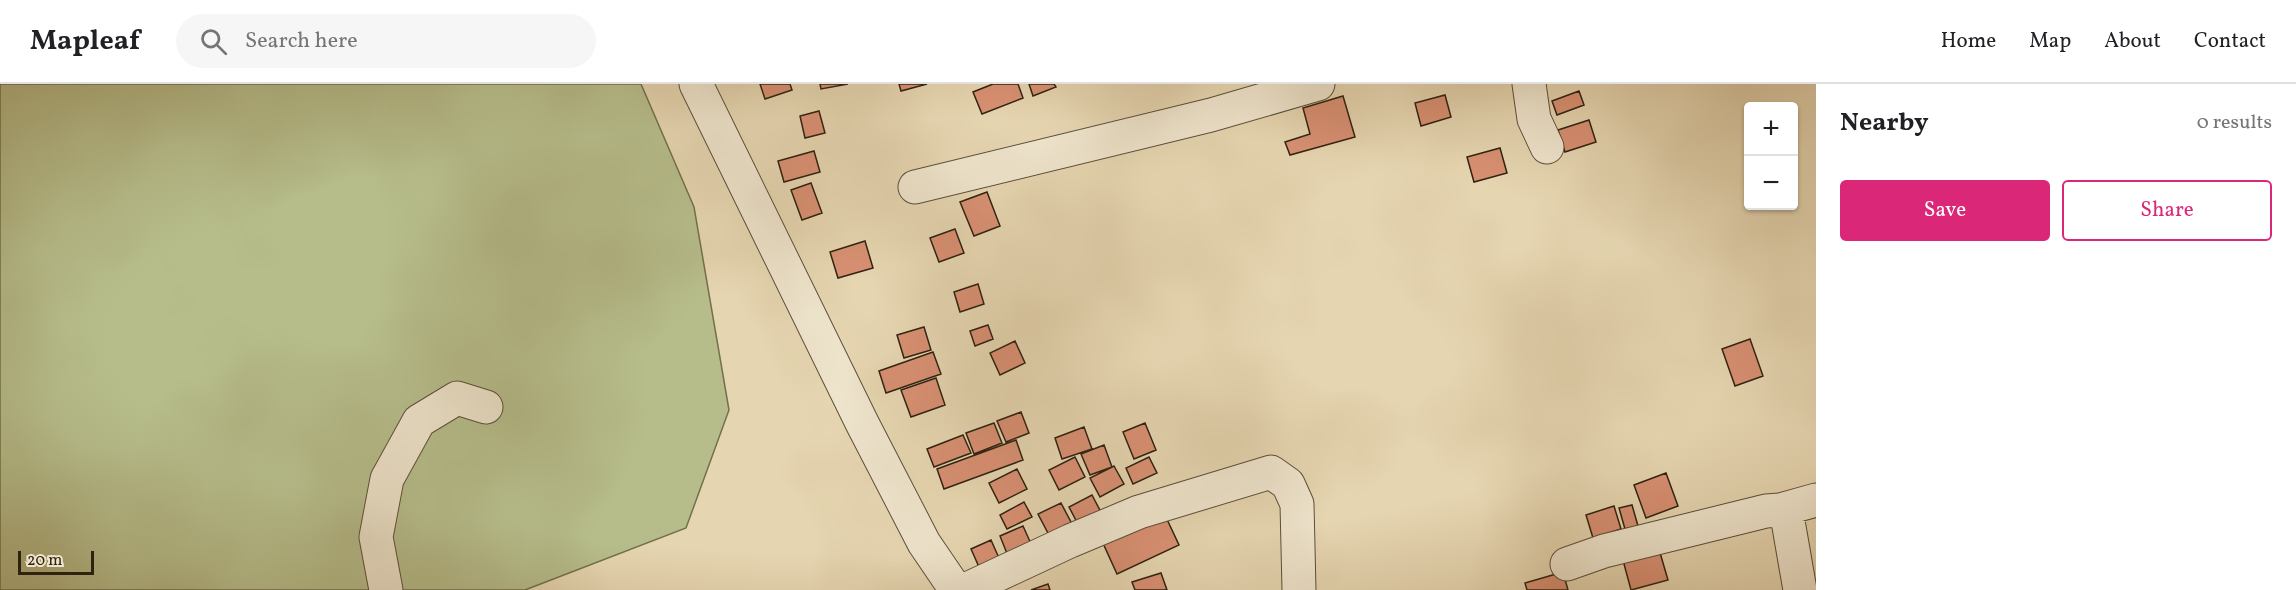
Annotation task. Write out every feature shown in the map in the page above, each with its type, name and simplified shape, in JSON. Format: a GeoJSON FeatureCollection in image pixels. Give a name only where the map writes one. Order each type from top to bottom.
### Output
{"type":"FeatureCollection","features":[{"type":"Feature","properties":{"kind":"street"},"geometry":{"type":"LineString","coordinates":[[696,84],[862,423],[924,543],[956,590]]}},
{"type":"Feature","properties":{"kind":"street"},"geometry":{"type":"LineString","coordinates":[[915,187],[1211,115],[1318,84]]}},
{"type":"Feature","properties":{"kind":"street"},"geometry":{"type":"LineString","coordinates":[[1529,84],[1534,119],[1547,147]]}},
{"type":"Feature","properties":{"kind":"street"},"geometry":{"type":"LineString","coordinates":[[386,590],[376,537],[387,479],[419,421],[457,398],[486,407]]}},
{"type":"Feature","properties":{"kind":"street"},"geometry":{"type":"LineString","coordinates":[[965,590],[1139,512],[1271,472],[1288,484],[1297,504],[1299,590]]}},
{"type":"Feature","properties":{"kind":"street"},"geometry":{"type":"LineString","coordinates":[[1567,564],[1604,551],[1816,500]]}},
{"type":"Feature","properties":{"kind":"street"},"geometry":{"type":"LineString","coordinates":[[1780,510],[1788,521],[1804,568]]}},
{"type":"Feature","properties":{"kind":"green space"},"geometry":{"type":"Polygon","coordinates":[[[0,84],[641,84],[694,207],[729,410],[686,528],[525,590],[0,590],[0,84]]]}},
{"type":"Feature","properties":{"kind":"building"},"geometry":{"type":"Polygon","coordinates":[[[760,84],[790,84],[792,90],[765,99],[760,84]]]}},
{"type":"Feature","properties":{"kind":"building"},"geometry":{"type":"Polygon","coordinates":[[[820,84],[848,84],[821,89],[820,84]]]}},
{"type":"Feature","properties":{"kind":"building"},"geometry":{"type":"Polygon","coordinates":[[[899,84],[927,84],[901,91],[899,84]]]}},
{"type":"Feature","properties":{"kind":"building"},"geometry":{"type":"Polygon","coordinates":[[[993,84],[1018,84],[1023,98],[982,114],[973,92],[993,84]]]}},
{"type":"Feature","properties":{"kind":"building"},"geometry":{"type":"Polygon","coordinates":[[[1029,84],[1054,84],[1056,87],[1033,96],[1029,84]]]}},
{"type":"Feature","properties":{"kind":"building"},"geometry":{"type":"Polygon","coordinates":[[[1579,91],[1584,105],[1557,115],[1552,101],[1579,91]]]}},
{"type":"Feature","properties":{"kind":"building"},"geometry":{"type":"Polygon","coordinates":[[[1445,95],[1451,117],[1421,126],[1415,103],[1445,95]]]}},
{"type":"Feature","properties":{"kind":"building"},"geometry":{"type":"Polygon","coordinates":[[[1343,96],[1355,137],[1290,155],[1285,142],[1310,134],[1303,108],[1343,96]]]}},
{"type":"Feature","properties":{"kind":"building"},"geometry":{"type":"Polygon","coordinates":[[[819,111],[825,133],[805,138],[800,116],[819,111]]]}},
{"type":"Feature","properties":{"kind":"building"},"geometry":{"type":"Polygon","coordinates":[[[1589,120],[1596,142],[1565,152],[1558,130],[1589,120]]]}},
{"type":"Feature","properties":{"kind":"building"},"geometry":{"type":"Polygon","coordinates":[[[1500,148],[1507,173],[1474,182],[1467,157],[1500,148]]]}},
{"type":"Feature","properties":{"kind":"building"},"geometry":{"type":"Polygon","coordinates":[[[814,151],[820,172],[784,182],[778,161],[814,151]]]}},
{"type":"Feature","properties":{"kind":"building"},"geometry":{"type":"Polygon","coordinates":[[[811,183],[822,213],[802,220],[791,190],[811,183]]]}},
{"type":"Feature","properties":{"kind":"building"},"geometry":{"type":"Polygon","coordinates":[[[987,192],[1000,226],[974,236],[960,202],[987,192]]]}},
{"type":"Feature","properties":{"kind":"building"},"geometry":{"type":"Polygon","coordinates":[[[955,229],[964,253],[939,262],[930,238],[955,229]]]}},
{"type":"Feature","properties":{"kind":"building"},"geometry":{"type":"Polygon","coordinates":[[[865,241],[873,268],[838,278],[830,252],[865,241]]]}},
{"type":"Feature","properties":{"kind":"building"},"geometry":{"type":"Polygon","coordinates":[[[978,284],[984,304],[960,312],[954,292],[978,284]]]}},
{"type":"Feature","properties":{"kind":"building"},"geometry":{"type":"Polygon","coordinates":[[[988,325],[993,339],[975,346],[970,331],[988,325]]]}},
{"type":"Feature","properties":{"kind":"building"},"geometry":{"type":"Polygon","coordinates":[[[924,327],[931,350],[904,358],[897,335],[924,327]]]}},
{"type":"Feature","properties":{"kind":"building"},"geometry":{"type":"Polygon","coordinates":[[[1750,339],[1763,376],[1735,386],[1722,349],[1750,339]]]}},
{"type":"Feature","properties":{"kind":"building"},"geometry":{"type":"Polygon","coordinates":[[[1015,341],[1025,363],[1000,375],[990,353],[1015,341]]]}},
{"type":"Feature","properties":{"kind":"building"},"geometry":{"type":"Polygon","coordinates":[[[933,352],[941,374],[886,393],[879,371],[933,352]]]}},
{"type":"Feature","properties":{"kind":"building"},"geometry":{"type":"Polygon","coordinates":[[[936,378],[945,405],[911,417],[901,390],[936,378]]]}},
{"type":"Feature","properties":{"kind":"building"},"geometry":{"type":"Polygon","coordinates":[[[1021,412],[1029,433],[1006,442],[997,421],[1021,412]]]}},
{"type":"Feature","properties":{"kind":"building"},"geometry":{"type":"Polygon","coordinates":[[[994,423],[1002,443],[974,454],[966,433],[994,423]]]}},
{"type":"Feature","properties":{"kind":"building"},"geometry":{"type":"Polygon","coordinates":[[[1145,423],[1156,450],[1134,459],[1123,432],[1145,423]]]}},
{"type":"Feature","properties":{"kind":"building"},"geometry":{"type":"Polygon","coordinates":[[[1084,427],[1092,449],[1062,459],[1055,438],[1084,427]]]}},
{"type":"Feature","properties":{"kind":"building"},"geometry":{"type":"Polygon","coordinates":[[[963,435],[971,453],[934,467],[927,449],[963,435]]]}},
{"type":"Feature","properties":{"kind":"building"},"geometry":{"type":"Polygon","coordinates":[[[1016,440],[1023,460],[944,489],[937,469],[1016,440]]]}},
{"type":"Feature","properties":{"kind":"building"},"geometry":{"type":"Polygon","coordinates":[[[1104,445],[1112,467],[1090,475],[1081,454],[1104,445]]]}},
{"type":"Feature","properties":{"kind":"building"},"geometry":{"type":"Polygon","coordinates":[[[1075,457],[1085,477],[1059,490],[1049,470],[1075,457]]]}},
{"type":"Feature","properties":{"kind":"building"},"geometry":{"type":"Polygon","coordinates":[[[1149,457],[1157,473],[1133,484],[1126,468],[1149,457]]]}},
{"type":"Feature","properties":{"kind":"building"},"geometry":{"type":"Polygon","coordinates":[[[1114,466],[1124,484],[1100,497],[1090,478],[1114,466]]]}},
{"type":"Feature","properties":{"kind":"building"},"geometry":{"type":"Polygon","coordinates":[[[1017,469],[1027,489],[999,503],[989,483],[1017,469]]]}},
{"type":"Feature","properties":{"kind":"building"},"geometry":{"type":"Polygon","coordinates":[[[1666,473],[1678,506],[1646,518],[1634,485],[1666,473]]]}},
{"type":"Feature","properties":{"kind":"building"},"geometry":{"type":"Polygon","coordinates":[[[1092,495],[1103,516],[1080,528],[1069,507],[1092,495]]]}},
{"type":"Feature","properties":{"kind":"building"},"geometry":{"type":"Polygon","coordinates":[[[1024,502],[1032,517],[1007,529],[1000,515],[1024,502]]]}},
{"type":"Feature","properties":{"kind":"building"},"geometry":{"type":"Polygon","coordinates":[[[1061,503],[1072,524],[1049,535],[1038,514],[1061,503]]]}},
{"type":"Feature","properties":{"kind":"building"},"geometry":{"type":"Polygon","coordinates":[[[1632,505],[1638,526],[1625,529],[1619,508],[1632,505]]]}},
{"type":"Feature","properties":{"kind":"building"},"geometry":{"type":"Polygon","coordinates":[[[1614,506],[1621,529],[1593,538],[1586,515],[1614,506]]]}},
{"type":"Feature","properties":{"kind":"building"},"geometry":{"type":"Polygon","coordinates":[[[1164,513],[1179,545],[1117,574],[1102,541],[1164,513]]]}},
{"type":"Feature","properties":{"kind":"building"},"geometry":{"type":"Polygon","coordinates":[[[1023,526],[1032,546],[1008,556],[1000,536],[1023,526]]]}},
{"type":"Feature","properties":{"kind":"building"},"geometry":{"type":"Polygon","coordinates":[[[1656,539],[1668,580],[1631,590],[1620,549],[1656,539]]]}},
{"type":"Feature","properties":{"kind":"building"},"geometry":{"type":"Polygon","coordinates":[[[991,540],[999,558],[979,567],[971,549],[991,540]]]}},
{"type":"Feature","properties":{"kind":"building"},"geometry":{"type":"Polygon","coordinates":[[[1563,572],[1568,590],[1527,590],[1525,583],[1563,572]]]}},
{"type":"Feature","properties":{"kind":"building"},"geometry":{"type":"Polygon","coordinates":[[[1161,573],[1167,590],[1135,590],[1132,582],[1161,573]]]}},
{"type":"Feature","properties":{"kind":"building"},"geometry":{"type":"Polygon","coordinates":[[[1048,584],[1050,590],[1031,590],[1048,584]]]}}]}
